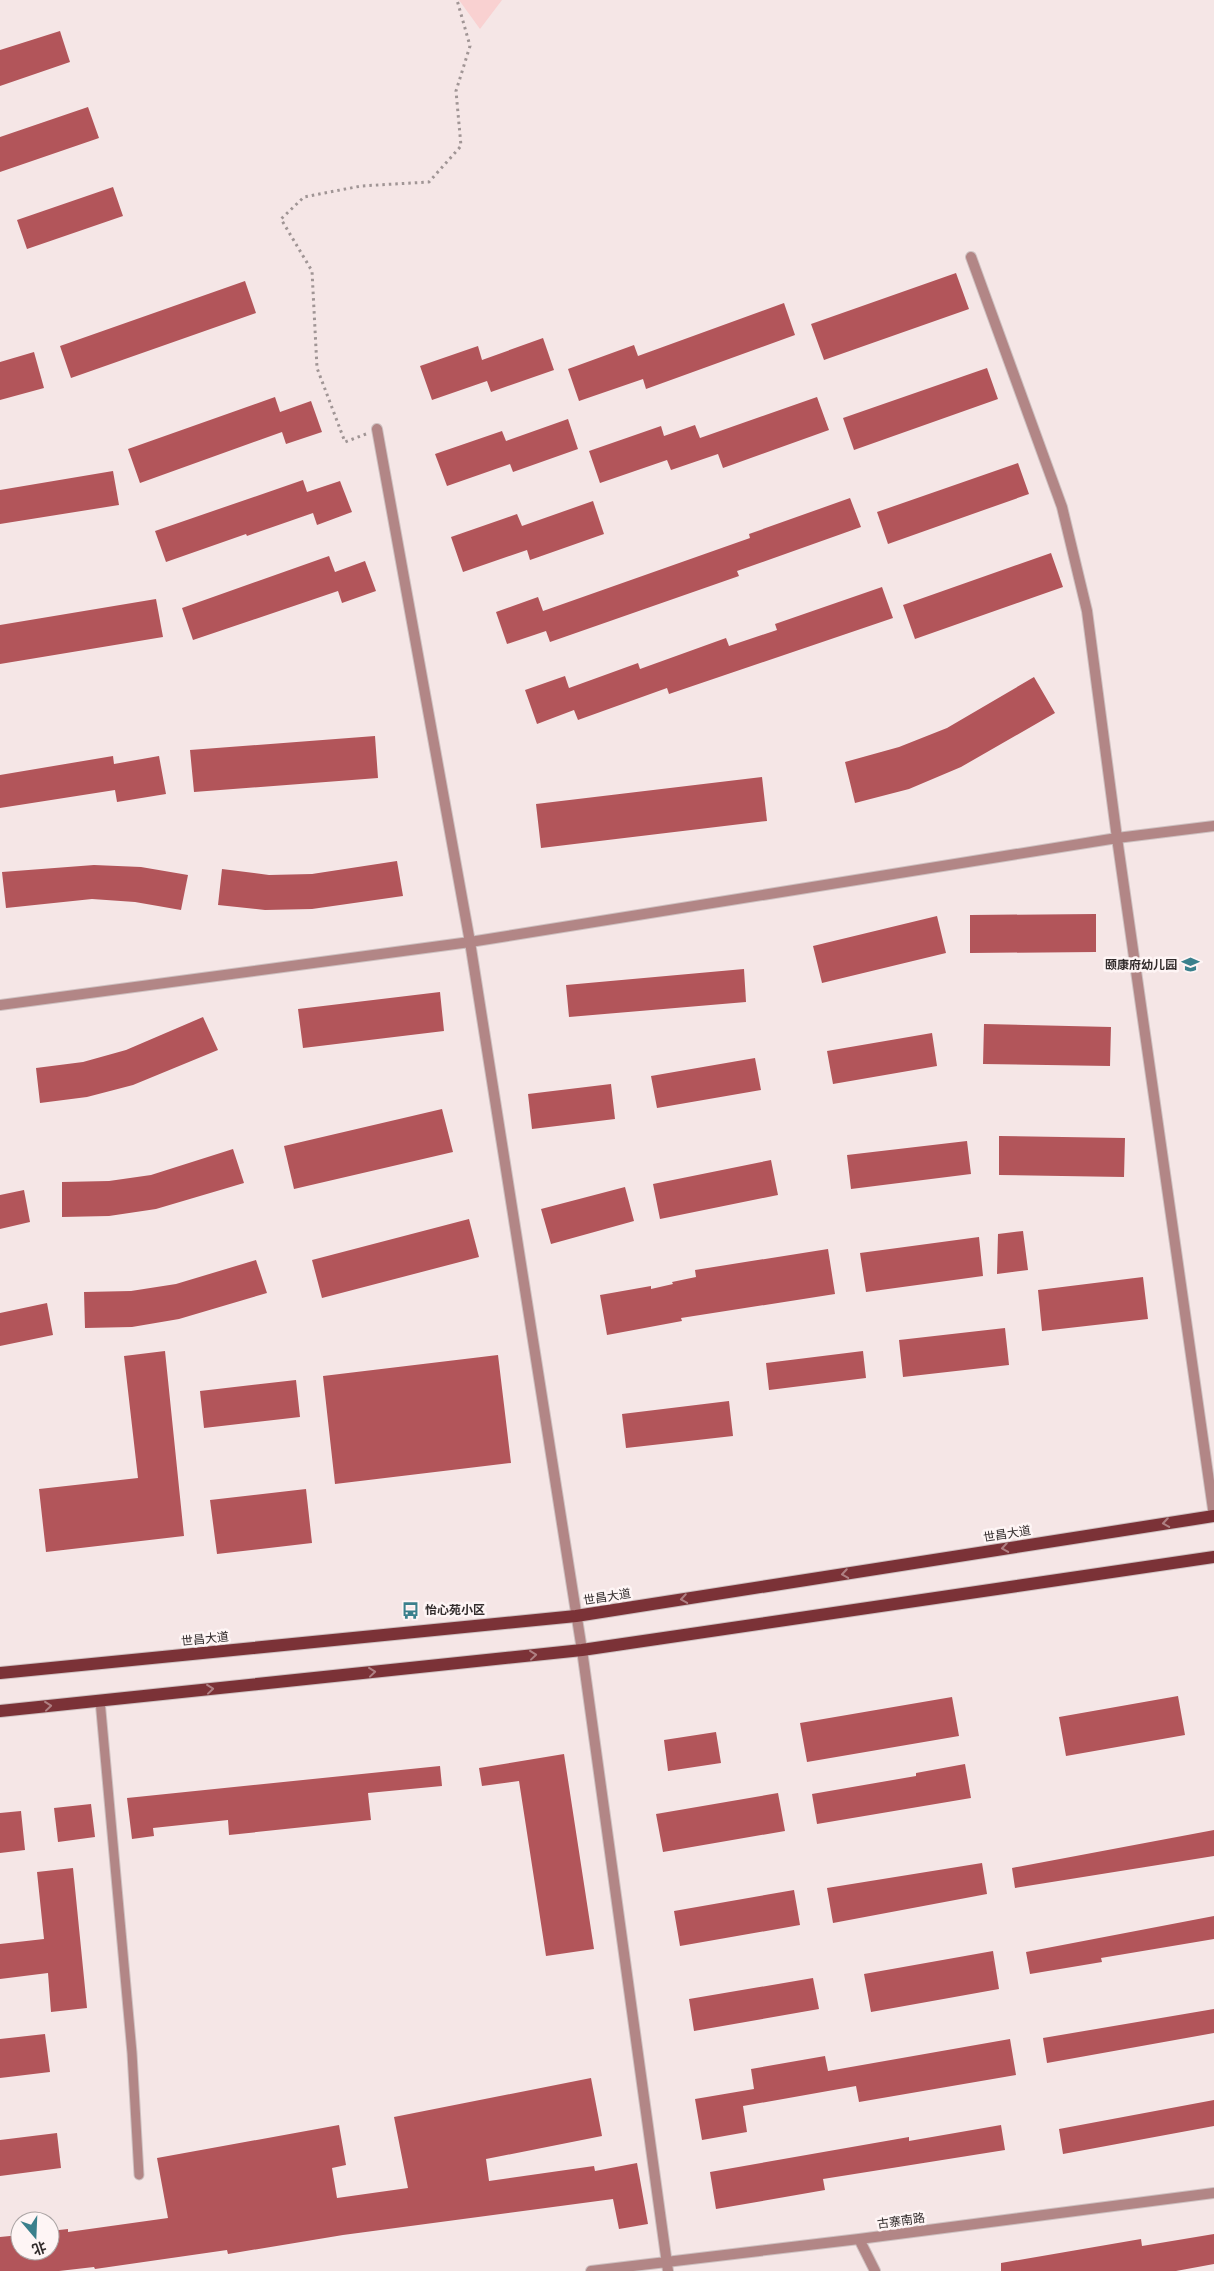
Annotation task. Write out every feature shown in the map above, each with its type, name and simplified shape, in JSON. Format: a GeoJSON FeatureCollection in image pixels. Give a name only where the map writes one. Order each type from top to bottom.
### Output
{"type":"FeatureCollection","features":[{"type":"Feature","properties":{"kind":"main road","name":"世昌大道"},"geometry":{"type":"LineString","coordinates":[[0,1673],[576,1616],[1214,1516]]}},
{"type":"Feature","properties":{"kind":"main road"},"geometry":{"type":"LineString","coordinates":[[0,1711],[582,1650],[1214,1556]]}},
{"type":"Feature","properties":{"kind":"street"},"geometry":{"type":"LineString","coordinates":[[971,257],[1062,506],[1087,611],[1117,838],[1214,1516]]}},
{"type":"Feature","properties":{"kind":"street"},"geometry":{"type":"LineString","coordinates":[[377,430],[470,942],[582,1650],[668,2266]]}},
{"type":"Feature","properties":{"kind":"street"},"geometry":{"type":"LineString","coordinates":[[0,1006],[470,942],[1117,838],[1214,826]]}},
{"type":"Feature","properties":{"kind":"street","name":"古寨南路"},"geometry":{"type":"LineString","coordinates":[[591,2271],[668,2266],[1214,2192]]}},
{"type":"Feature","properties":{"kind":"street"},"geometry":{"type":"LineString","coordinates":[[859,2239],[875,2271]]}},
{"type":"Feature","properties":{"kind":"lane"},"geometry":{"type":"LineString","coordinates":[[100,1700],[132,2053],[139,2175]]}},
{"type":"Feature","properties":{"kind":"path"},"geometry":{"type":"LineString","coordinates":[[377,430],[345,442],[317,368],[312,271],[281,219],[304,197],[361,186],[429,182],[461,146],[456,91],[470,46],[457,0]]}},
{"type":"Feature","properties":{"kind":"shaded area"},"geometry":{"type":"Polygon","coordinates":[[[459,0],[502,0],[480,29],[459,0]]]}},
{"type":"Feature","properties":{"kind":"building"},"geometry":{"type":"Polygon","coordinates":[[[60,31],[70,62],[0,86],[0,50],[60,31]]]}},
{"type":"Feature","properties":{"kind":"building"},"geometry":{"type":"Polygon","coordinates":[[[88,107],[99,138],[0,172],[0,137],[88,107]]]}},
{"type":"Feature","properties":{"kind":"building"},"geometry":{"type":"Polygon","coordinates":[[[113,187],[123,216],[27,249],[17,220],[113,187]]]}},
{"type":"Feature","properties":{"kind":"building"},"geometry":{"type":"Polygon","coordinates":[[[956,273],[969,309],[824,360],[811,324],[956,273]]]}},
{"type":"Feature","properties":{"kind":"building"},"geometry":{"type":"Polygon","coordinates":[[[245,281],[256,313],[71,378],[60,346],[245,281]]]}},
{"type":"Feature","properties":{"kind":"building"},"geometry":{"type":"Polygon","coordinates":[[[784,303],[795,335],[646,389],[643,379],[579,401],[568,369],[634,345],[638,356],[784,303]]]}},
{"type":"Feature","properties":{"kind":"building"},"geometry":{"type":"Polygon","coordinates":[[[543,338],[554,370],[491,392],[487,381],[432,400],[420,366],[478,346],[482,360],[543,338]]]}},
{"type":"Feature","properties":{"kind":"building"},"geometry":{"type":"Polygon","coordinates":[[[34,352],[44,388],[0,400],[0,362],[34,352]]]}},
{"type":"Feature","properties":{"kind":"building"},"geometry":{"type":"Polygon","coordinates":[[[987,368],[998,399],[854,450],[843,418],[987,368]]]}},
{"type":"Feature","properties":{"kind":"building"},"geometry":{"type":"Polygon","coordinates":[[[275,397],[280,412],[311,401],[322,432],[286,444],[282,432],[140,483],[128,449],[275,397]]]}},
{"type":"Feature","properties":{"kind":"building"},"geometry":{"type":"Polygon","coordinates":[[[817,397],[829,430],[723,468],[718,454],[671,470],[667,460],[600,483],[589,451],[661,426],[664,436],[695,425],[700,438],[817,397]]]}},
{"type":"Feature","properties":{"kind":"building"},"geometry":{"type":"Polygon","coordinates":[[[568,419],[578,449],[513,472],[510,464],[447,486],[435,454],[502,431],[506,441],[568,419]]]}},
{"type":"Feature","properties":{"kind":"building"},"geometry":{"type":"Polygon","coordinates":[[[1018,463],[1029,494],[888,544],[877,512],[1018,463]]]}},
{"type":"Feature","properties":{"kind":"building"},"geometry":{"type":"Polygon","coordinates":[[[113,471],[119,505],[0,524],[0,490],[113,471]]]}},
{"type":"Feature","properties":{"kind":"building"},"geometry":{"type":"Polygon","coordinates":[[[303,480],[307,492],[340,481],[352,512],[317,525],[313,513],[166,562],[155,531],[303,480]]]}},
{"type":"Feature","properties":{"kind":"building"},"geometry":{"type":"Polygon","coordinates":[[[850,498],[861,527],[737,571],[739,576],[550,642],[546,631],[507,644],[496,612],[538,597],[543,611],[750,538],[749,534],[850,498]]]}},
{"type":"Feature","properties":{"kind":"building"},"geometry":{"type":"Polygon","coordinates":[[[593,501],[604,534],[530,560],[527,550],[463,572],[451,537],[517,514],[522,526],[593,501]]]}},
{"type":"Feature","properties":{"kind":"building"},"geometry":{"type":"Polygon","coordinates":[[[1051,553],[1063,587],[915,639],[903,605],[1051,553]]]}},
{"type":"Feature","properties":{"kind":"building"},"geometry":{"type":"Polygon","coordinates":[[[329,556],[335,572],[365,561],[376,591],[342,603],[338,591],[193,640],[182,608],[329,556]]]}},
{"type":"Feature","properties":{"kind":"building"},"geometry":{"type":"Polygon","coordinates":[[[882,587],[893,618],[669,694],[667,688],[578,720],[574,710],[537,724],[525,690],[565,676],[569,688],[638,663],[640,669],[726,638],[729,646],[777,630],[775,624],[882,587]]]}},
{"type":"Feature","properties":{"kind":"building"},"geometry":{"type":"Polygon","coordinates":[[[156,599],[163,637],[0,664],[0,625],[156,599]]]}},
{"type":"Feature","properties":{"kind":"building"},"geometry":{"type":"Polygon","coordinates":[[[1034,677],[1055,713],[961,767],[909,789],[855,803],[845,762],[899,747],[947,728],[1034,677]]]}},
{"type":"Feature","properties":{"kind":"building"},"geometry":{"type":"Polygon","coordinates":[[[375,736],[378,778],[194,792],[190,750],[375,736]]]}},
{"type":"Feature","properties":{"kind":"building"},"geometry":{"type":"Polygon","coordinates":[[[113,756],[114,764],[159,756],[166,794],[117,802],[115,790],[0,808],[0,775],[113,756]]]}},
{"type":"Feature","properties":{"kind":"building"},"geometry":{"type":"Polygon","coordinates":[[[762,777],[767,821],[541,848],[536,804],[762,777]]]}},
{"type":"Feature","properties":{"kind":"building"},"geometry":{"type":"Polygon","coordinates":[[[397,861],[403,896],[312,909],[265,910],[218,905],[222,869],[269,875],[312,874],[397,861]]]}},
{"type":"Feature","properties":{"kind":"building"},"geometry":{"type":"Polygon","coordinates":[[[94,865],[141,867],[188,875],[181,910],[135,902],[92,899],[6,908],[2,872],[94,865]]]}},
{"type":"Feature","properties":{"kind":"building"},"geometry":{"type":"Polygon","coordinates":[[[1096,914],[1096,952],[970,953],[970,915],[1096,914]]]}},
{"type":"Feature","properties":{"kind":"building"},"geometry":{"type":"Polygon","coordinates":[[[937,916],[946,953],[822,983],[813,946],[937,916]]]}},
{"type":"Feature","properties":{"kind":"building"},"geometry":{"type":"Polygon","coordinates":[[[744,969],[746,1002],[569,1017],[566,985],[744,969]]]}},
{"type":"Feature","properties":{"kind":"building"},"geometry":{"type":"Polygon","coordinates":[[[440,992],[444,1031],[303,1048],[298,1009],[440,992]]]}},
{"type":"Feature","properties":{"kind":"building"},"geometry":{"type":"Polygon","coordinates":[[[203,1017],[218,1050],[133,1085],[87,1097],[40,1103],[36,1068],[83,1062],[126,1050],[203,1017]]]}},
{"type":"Feature","properties":{"kind":"building"},"geometry":{"type":"Polygon","coordinates":[[[984,1024],[1111,1027],[1110,1066],[983,1064],[984,1024]]]}},
{"type":"Feature","properties":{"kind":"building"},"geometry":{"type":"Polygon","coordinates":[[[932,1033],[937,1066],[833,1084],[827,1051],[932,1033]]]}},
{"type":"Feature","properties":{"kind":"building"},"geometry":{"type":"Polygon","coordinates":[[[755,1058],[761,1090],[657,1108],[651,1076],[755,1058]]]}},
{"type":"Feature","properties":{"kind":"building"},"geometry":{"type":"Polygon","coordinates":[[[611,1084],[615,1119],[532,1129],[528,1094],[611,1084]]]}},
{"type":"Feature","properties":{"kind":"building"},"geometry":{"type":"Polygon","coordinates":[[[442,1109],[453,1152],[294,1189],[284,1146],[442,1109]]]}},
{"type":"Feature","properties":{"kind":"building"},"geometry":{"type":"Polygon","coordinates":[[[999,1136],[1125,1138],[1124,1177],[999,1175],[999,1136]]]}},
{"type":"Feature","properties":{"kind":"building"},"geometry":{"type":"Polygon","coordinates":[[[967,1141],[971,1174],[851,1189],[847,1155],[967,1141]]]}},
{"type":"Feature","properties":{"kind":"building"},"geometry":{"type":"Polygon","coordinates":[[[233,1149],[244,1183],[156,1209],[109,1216],[62,1217],[62,1182],[109,1181],[151,1175],[233,1149]]]}},
{"type":"Feature","properties":{"kind":"building"},"geometry":{"type":"Polygon","coordinates":[[[771,1160],[778,1195],[660,1219],[653,1184],[771,1160]]]}},
{"type":"Feature","properties":{"kind":"building"},"geometry":{"type":"Polygon","coordinates":[[[625,1187],[634,1221],[551,1244],[541,1209],[625,1187]]]}},
{"type":"Feature","properties":{"kind":"building"},"geometry":{"type":"Polygon","coordinates":[[[24,1190],[30,1222],[0,1229],[0,1195],[24,1190]]]}},
{"type":"Feature","properties":{"kind":"building"},"geometry":{"type":"Polygon","coordinates":[[[469,1219],[479,1257],[322,1298],[312,1260],[469,1219]]]}},
{"type":"Feature","properties":{"kind":"building"},"geometry":{"type":"Polygon","coordinates":[[[1023,1231],[1028,1270],[997,1274],[998,1234],[1023,1231]]]}},
{"type":"Feature","properties":{"kind":"building"},"geometry":{"type":"Polygon","coordinates":[[[979,1237],[983,1276],[866,1292],[860,1253],[979,1237]]]}},
{"type":"Feature","properties":{"kind":"building"},"geometry":{"type":"Polygon","coordinates":[[[828,1249],[835,1294],[681,1318],[682,1321],[607,1335],[600,1295],[651,1286],[651,1289],[673,1284],[672,1282],[696,1277],[695,1270],[828,1249]]]}},
{"type":"Feature","properties":{"kind":"building"},"geometry":{"type":"Polygon","coordinates":[[[256,1260],[267,1293],[179,1319],[132,1327],[85,1328],[84,1292],[131,1291],[176,1284],[256,1260]]]}},
{"type":"Feature","properties":{"kind":"building"},"geometry":{"type":"Polygon","coordinates":[[[1143,1277],[1148,1319],[1042,1331],[1038,1290],[1143,1277]]]}},
{"type":"Feature","properties":{"kind":"building"},"geometry":{"type":"Polygon","coordinates":[[[47,1303],[53,1335],[0,1346],[0,1313],[47,1303]]]}},
{"type":"Feature","properties":{"kind":"building"},"geometry":{"type":"Polygon","coordinates":[[[1005,1328],[1009,1365],[903,1377],[899,1340],[1005,1328]]]}},
{"type":"Feature","properties":{"kind":"building"},"geometry":{"type":"Polygon","coordinates":[[[165,1351],[184,1536],[46,1552],[39,1489],[138,1478],[124,1356],[165,1351]]]}},
{"type":"Feature","properties":{"kind":"building"},"geometry":{"type":"Polygon","coordinates":[[[863,1351],[866,1378],[769,1390],[766,1363],[863,1351]]]}},
{"type":"Feature","properties":{"kind":"building"},"geometry":{"type":"Polygon","coordinates":[[[498,1355],[511,1463],[335,1484],[323,1376],[498,1355]]]}},
{"type":"Feature","properties":{"kind":"building"},"geometry":{"type":"Polygon","coordinates":[[[296,1380],[300,1417],[204,1428],[200,1391],[296,1380]]]}},
{"type":"Feature","properties":{"kind":"building"},"geometry":{"type":"Polygon","coordinates":[[[729,1401],[733,1436],[626,1448],[622,1414],[729,1401]]]}},
{"type":"Feature","properties":{"kind":"building"},"geometry":{"type":"Polygon","coordinates":[[[306,1489],[312,1543],[217,1554],[210,1500],[306,1489]]]}},
{"type":"Feature","properties":{"kind":"building"},"geometry":{"type":"Polygon","coordinates":[[[1178,1696],[1185,1735],[1066,1756],[1059,1717],[1178,1696]]]}},
{"type":"Feature","properties":{"kind":"building"},"geometry":{"type":"Polygon","coordinates":[[[952,1697],[959,1736],[807,1762],[800,1723],[952,1697]]]}},
{"type":"Feature","properties":{"kind":"building"},"geometry":{"type":"Polygon","coordinates":[[[716,1732],[721,1763],[668,1771],[664,1740],[716,1732]]]}},
{"type":"Feature","properties":{"kind":"building"},"geometry":{"type":"Polygon","coordinates":[[[564,1754],[594,1949],[546,1956],[519,1781],[482,1786],[479,1768],[564,1754]]]}},
{"type":"Feature","properties":{"kind":"building"},"geometry":{"type":"Polygon","coordinates":[[[965,1764],[971,1798],[817,1824],[812,1794],[916,1776],[916,1773],[965,1764]]]}},
{"type":"Feature","properties":{"kind":"building"},"geometry":{"type":"Polygon","coordinates":[[[440,1766],[442,1786],[368,1793],[371,1820],[229,1835],[228,1820],[153,1828],[154,1836],[132,1839],[127,1798],[440,1766]]]}},
{"type":"Feature","properties":{"kind":"building"},"geometry":{"type":"Polygon","coordinates":[[[778,1793],[785,1831],[663,1852],[656,1814],[778,1793]]]}},
{"type":"Feature","properties":{"kind":"building"},"geometry":{"type":"Polygon","coordinates":[[[91,1804],[95,1837],[58,1842],[54,1808],[91,1804]]]}},
{"type":"Feature","properties":{"kind":"building"},"geometry":{"type":"Polygon","coordinates":[[[21,1811],[25,1850],[0,1853],[0,1813],[21,1811]]]}},
{"type":"Feature","properties":{"kind":"building"},"geometry":{"type":"Polygon","coordinates":[[[1214,1830],[1214,1856],[1015,1888],[1012,1868],[1214,1830]]]}},
{"type":"Feature","properties":{"kind":"building"},"geometry":{"type":"Polygon","coordinates":[[[982,1863],[987,1894],[833,1923],[827,1888],[982,1863]]]}},
{"type":"Feature","properties":{"kind":"building"},"geometry":{"type":"Polygon","coordinates":[[[73,1868],[87,2008],[51,2012],[48,1973],[0,1979],[0,1944],[44,1939],[37,1872],[73,1868]]]}},
{"type":"Feature","properties":{"kind":"building"},"geometry":{"type":"Polygon","coordinates":[[[794,1890],[800,1925],[680,1946],[674,1911],[794,1890]]]}},
{"type":"Feature","properties":{"kind":"building"},"geometry":{"type":"Polygon","coordinates":[[[1214,1916],[1214,1939],[1101,1958],[1102,1962],[1030,1974],[1026,1952],[1214,1916]]]}},
{"type":"Feature","properties":{"kind":"building"},"geometry":{"type":"Polygon","coordinates":[[[993,1951],[999,1989],[871,2012],[864,1974],[993,1951]]]}},
{"type":"Feature","properties":{"kind":"building"},"geometry":{"type":"Polygon","coordinates":[[[813,1978],[819,2009],[694,2031],[689,1999],[813,1978]]]}},
{"type":"Feature","properties":{"kind":"building"},"geometry":{"type":"Polygon","coordinates":[[[1214,2009],[1214,2033],[1047,2063],[1043,2038],[1214,2009]]]}},
{"type":"Feature","properties":{"kind":"building"},"geometry":{"type":"Polygon","coordinates":[[[45,2034],[50,2072],[0,2078],[0,2039],[45,2034]]]}},
{"type":"Feature","properties":{"kind":"building"},"geometry":{"type":"Polygon","coordinates":[[[1010,2039],[1016,2075],[859,2102],[856,2086],[743,2106],[747,2132],[702,2140],[695,2099],[754,2089],[751,2069],[825,2056],[828,2071],[1010,2039]]]}},
{"type":"Feature","properties":{"kind":"building"},"geometry":{"type":"Polygon","coordinates":[[[591,2078],[602,2136],[486,2159],[489,2181],[594,2166],[595,2171],[637,2163],[648,2224],[619,2229],[613,2199],[343,2235],[228,2254],[227,2250],[95,2269],[94,2267],[59,2271],[0,2271],[0,2237],[10,2236],[10,2261],[60,2261],[60,2230],[68,2229],[68,2232],[168,2218],[157,2158],[339,2125],[346,2165],[332,2168],[337,2198],[408,2188],[394,2117],[591,2078]]]}},
{"type":"Feature","properties":{"kind":"building"},"geometry":{"type":"Polygon","coordinates":[[[1214,2100],[1214,2126],[1063,2154],[1059,2129],[1214,2100]]]}},
{"type":"Feature","properties":{"kind":"building"},"geometry":{"type":"Polygon","coordinates":[[[1001,2125],[1005,2150],[823,2179],[825,2190],[716,2209],[710,2172],[909,2137],[909,2141],[1001,2125]]]}},
{"type":"Feature","properties":{"kind":"building"},"geometry":{"type":"Polygon","coordinates":[[[57,2133],[61,2168],[0,2176],[0,2140],[57,2133]]]}},
{"type":"Feature","properties":{"kind":"building"},"geometry":{"type":"Polygon","coordinates":[[[1214,2234],[1214,2264],[1176,2271],[1001,2271],[1001,2263],[1141,2239],[1142,2246],[1214,2234]]]}},
{"type":"Feature","properties":{"kind":"place","name":"颐康府幼儿园"},"geometry":{"type":"Point","coordinates":[1191,965]}},
{"type":"Feature","properties":{"kind":"place","name":"怡心苑小区"},"geometry":{"type":"Point","coordinates":[411,1610]}}]}
